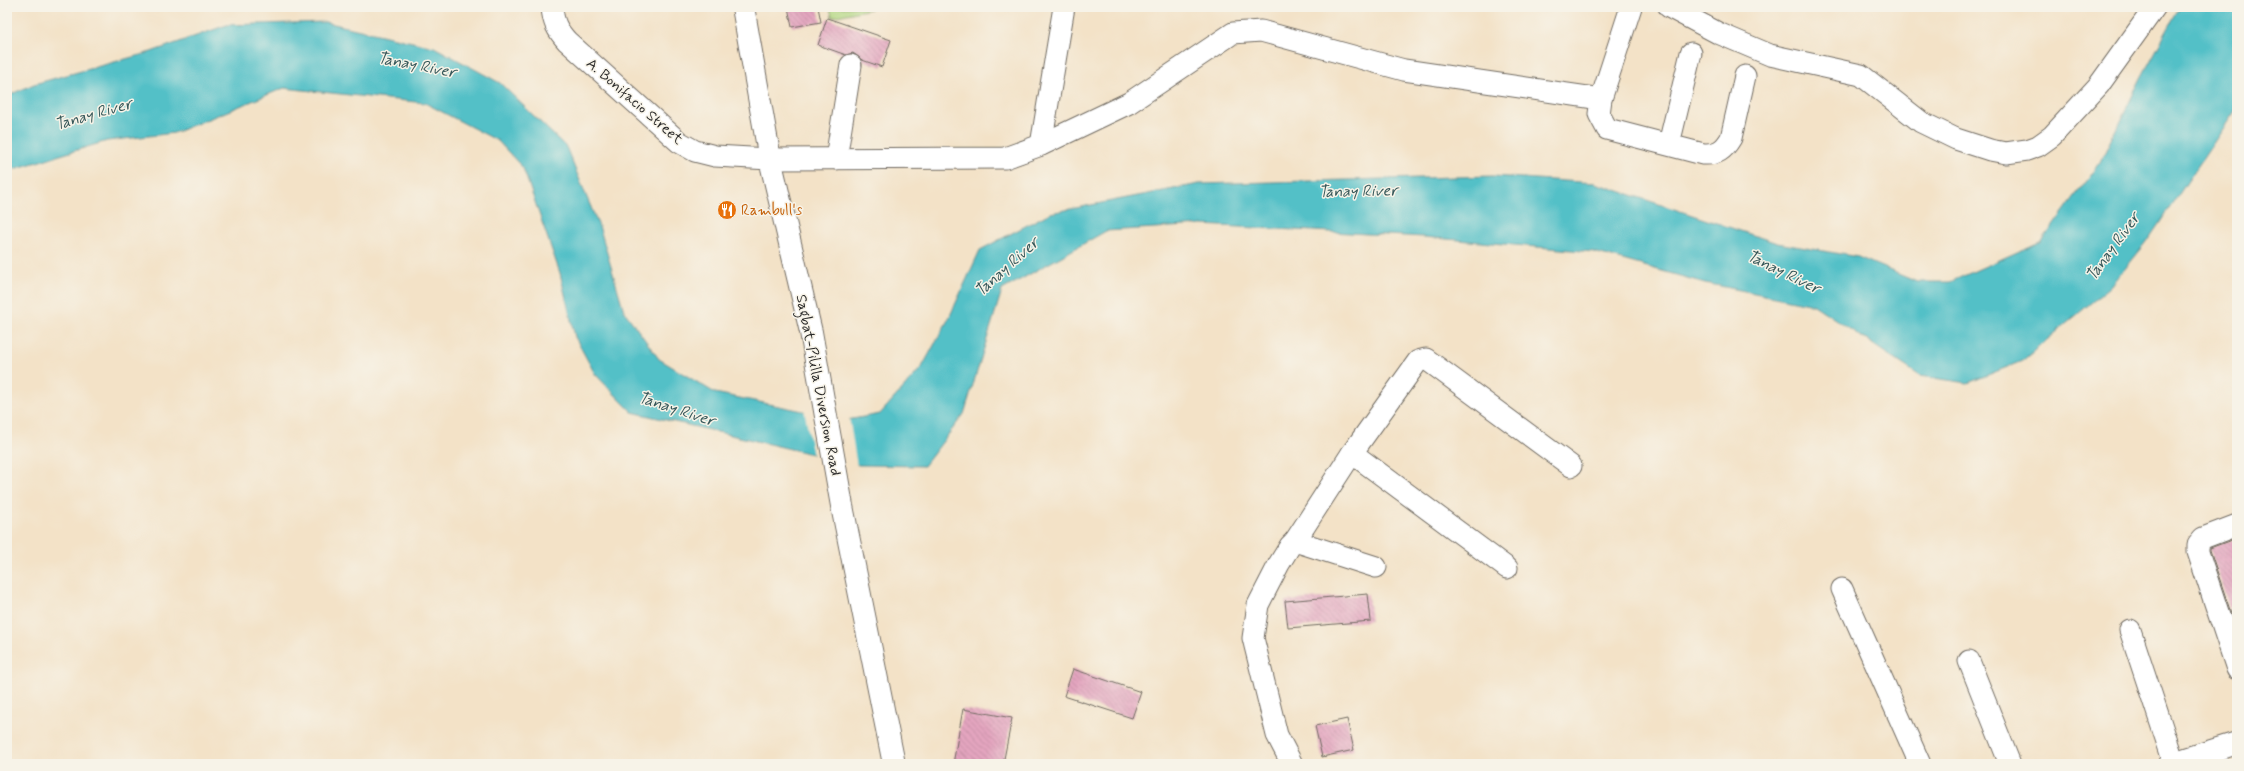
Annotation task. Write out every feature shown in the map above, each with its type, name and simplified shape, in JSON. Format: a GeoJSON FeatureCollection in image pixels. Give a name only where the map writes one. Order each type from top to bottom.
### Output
{"type":"FeatureCollection","features":[{"type":"Feature","properties":{"kind":"main road","name":"Sagbat-Pililla Diversion Road"},"geometry":{"type":"LineString","coordinates":[[742,7],[770,158],[812,332],[842,506],[894,764]]}},
{"type":"Feature","properties":{"kind":"main road"},"geometry":{"type":"LineString","coordinates":[[2172,763],[2237,742]]}},
{"type":"Feature","properties":{"kind":"street","name":"A. Bonifacio Street"},"geometry":{"type":"LineString","coordinates":[[552,7],[553,20],[557,30],[567,41],[679,142],[695,151],[715,156],[836,159],[1005,158],[1041,145],[1129,103],[1233,33],[1247,31],[1261,31],[1404,70],[1601,99]]}},
{"type":"Feature","properties":{"kind":"street"},"geometry":{"type":"LineString","coordinates":[[1041,145],[1064,7]]}},
{"type":"Feature","properties":{"kind":"street"},"geometry":{"type":"LineString","coordinates":[[1631,7],[1601,99],[1599,114],[1607,129],[1703,154],[1713,155],[1727,146],[1731,138],[1745,76]]}},
{"type":"Feature","properties":{"kind":"street"},"geometry":{"type":"LineString","coordinates":[[1669,7],[1718,33],[1770,55],[1861,75],[1921,122],[1956,139],[1990,150],[2006,153],[2027,150],[2038,146],[2052,136],[2099,85],[2155,7]]}},
{"type":"Feature","properties":{"kind":"street"},"geometry":{"type":"LineString","coordinates":[[1669,144],[1691,53]]}},
{"type":"Feature","properties":{"kind":"street"},"geometry":{"type":"LineString","coordinates":[[836,159],[851,65]]}},
{"type":"Feature","properties":{"kind":"street"},"geometry":{"type":"LineString","coordinates":[[1292,764],[1277,735],[1253,638],[1258,605],[1290,546],[1295,541],[1352,453],[1413,366],[1418,361],[1426,359],[1571,466]]}},
{"type":"Feature","properties":{"kind":"street"},"geometry":{"type":"LineString","coordinates":[[1352,453],[1507,568]]}},
{"type":"Feature","properties":{"kind":"street"},"geometry":{"type":"LineString","coordinates":[[2237,525],[2203,538],[2198,544],[2198,552],[2237,669]]}},
{"type":"Feature","properties":{"kind":"street"},"geometry":{"type":"LineString","coordinates":[[1295,541],[1376,567]]}},
{"type":"Feature","properties":{"kind":"street"},"geometry":{"type":"LineString","coordinates":[[1842,589],[1920,764]]}},
{"type":"Feature","properties":{"kind":"street"},"geometry":{"type":"LineString","coordinates":[[2130,630],[2172,763]]}},
{"type":"Feature","properties":{"kind":"street"},"geometry":{"type":"LineString","coordinates":[[1969,661],[2010,764]]}},
{"type":"Feature","properties":{"kind":"green space"},"geometry":{"type":"Polygon","coordinates":[[[830,7],[871,7],[871,9],[832,17],[830,7]]]}},
{"type":"Feature","properties":{"kind":"water","name":"Tanay River"},"geometry":{"type":"Polygon","coordinates":[[[2180,7],[2237,7],[2237,106],[2235,111],[2146,243],[2111,286],[2022,361],[1968,383],[1920,376],[1814,305],[1705,283],[1594,252],[1424,237],[1202,225],[1106,231],[1002,290],[964,414],[924,466],[859,465],[632,412],[595,374],[575,337],[560,273],[523,168],[498,141],[425,103],[284,88],[174,133],[107,141],[7,171],[7,96],[34,84],[151,52],[227,25],[325,22],[434,47],[500,83],[566,147],[600,229],[624,311],[659,359],[715,393],[847,420],[880,414],[922,367],[949,318],[980,250],[1050,213],[1199,184],[1493,176],[1595,183],[1777,243],[1858,257],[1917,282],[1950,282],[2042,241],[2100,162],[2141,78],[2180,7]]]}},
{"type":"Feature","properties":{"kind":"pier"},"geometry":{"type":"Polygon","coordinates":[[[804,409],[849,417],[857,466],[813,456],[804,409]]]}},
{"type":"Feature","properties":{"kind":"building"},"geometry":{"type":"Polygon","coordinates":[[[788,7],[818,7],[821,22],[792,27],[788,7]]]}},
{"type":"Feature","properties":{"kind":"building"},"geometry":{"type":"Polygon","coordinates":[[[827,18],[891,40],[882,67],[862,60],[853,53],[846,55],[818,45],[827,18]]]}},
{"type":"Feature","properties":{"kind":"building"},"geometry":{"type":"Polygon","coordinates":[[[2237,538],[2237,631],[2210,548],[2237,538]]]}},
{"type":"Feature","properties":{"kind":"building"},"geometry":{"type":"Polygon","coordinates":[[[1368,594],[1371,621],[1288,628],[1285,601],[1368,594]]]}},
{"type":"Feature","properties":{"kind":"building"},"geometry":{"type":"Polygon","coordinates":[[[1073,669],[1141,692],[1132,718],[1064,696],[1073,669]]]}},
{"type":"Feature","properties":{"kind":"building"},"geometry":{"type":"Polygon","coordinates":[[[963,709],[1012,718],[1003,764],[953,764],[963,709]]]}},
{"type":"Feature","properties":{"kind":"building"},"geometry":{"type":"Polygon","coordinates":[[[1347,719],[1354,750],[1322,757],[1315,726],[1347,719]]]}},
{"type":"Feature","properties":{"kind":"place","name":"Rambull's"},"geometry":{"type":"Point","coordinates":[727,210]}}]}
